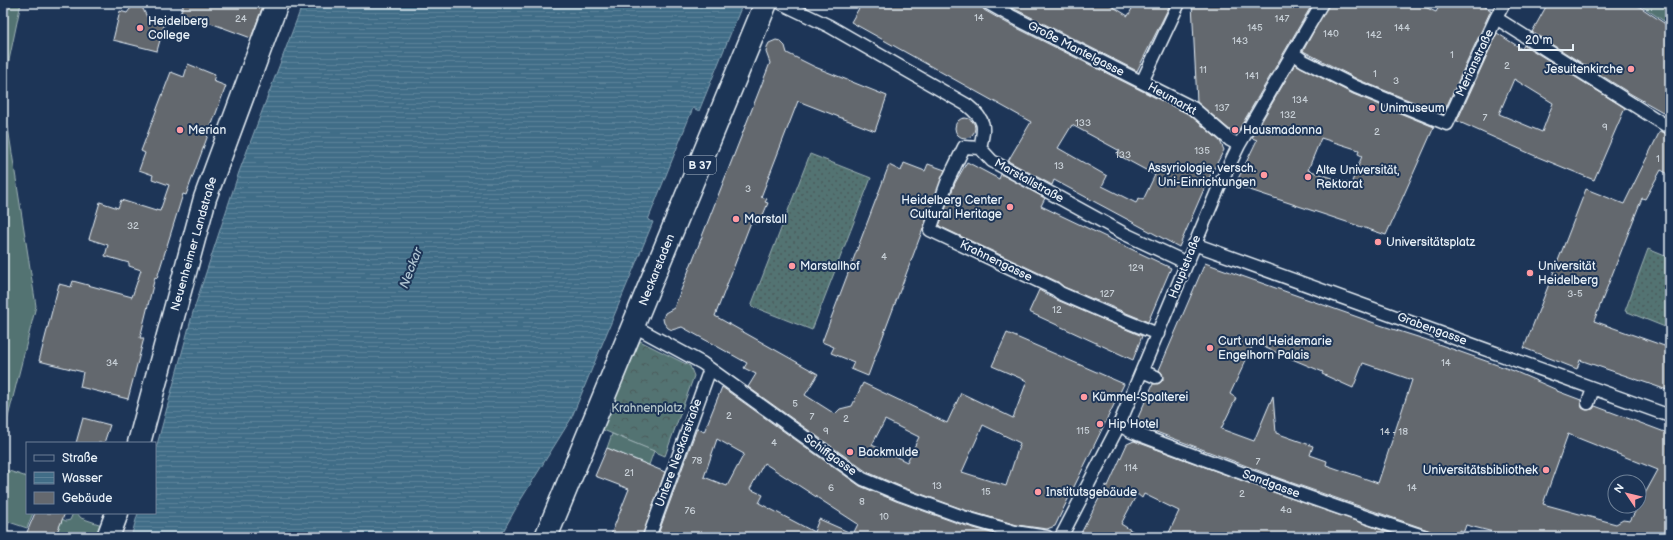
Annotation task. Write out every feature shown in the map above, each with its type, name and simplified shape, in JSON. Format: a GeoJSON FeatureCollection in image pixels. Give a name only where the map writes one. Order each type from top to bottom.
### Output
{"type":"FeatureCollection","features":[{"type":"Feature","properties":{"kind":"main road","name":"Neuenheimer Landstraße"},"geometry":{"type":"LineString","coordinates":[[139,442],[205,198],[277,3]]}},
{"type":"Feature","properties":{"kind":"main road","name":"Neckarstaden"},"geometry":{"type":"LineString","coordinates":[[546,537],[766,3]]}},
{"type":"Feature","properties":{"kind":"main road"},"geometry":{"type":"LineString","coordinates":[[108,537],[117,514]]}},
{"type":"Feature","properties":{"kind":"street"},"geometry":{"type":"LineString","coordinates":[[781,3],[829,26],[967,106],[979,115],[983,124],[983,134],[980,148]]}},
{"type":"Feature","properties":{"kind":"street","name":"Große Mantelgasse"},"geometry":{"type":"LineString","coordinates":[[988,3],[1142,82]]}},
{"type":"Feature","properties":{"kind":"street"},"geometry":{"type":"LineString","coordinates":[[1142,82],[1179,3]]}},
{"type":"Feature","properties":{"kind":"street","name":"Hauptstraße"},"geometry":{"type":"LineString","coordinates":[[1061,537],[1082,483],[1119,425],[1194,244],[1239,145],[1322,3]]}},
{"type":"Feature","properties":{"kind":"street","name":"Merianstraße"},"geometry":{"type":"LineString","coordinates":[[1292,53],[1304,61],[1356,87],[1447,124],[1504,3]]}},
{"type":"Feature","properties":{"kind":"street"},"geometry":{"type":"LineString","coordinates":[[1496,18],[1670,128]]}},
{"type":"Feature","properties":{"kind":"street","name":"Heumarkt"},"geometry":{"type":"LineString","coordinates":[[1142,82],[1193,108],[1230,140],[1239,145]]}},
{"type":"Feature","properties":{"kind":"street","name":"Krahnengasse"},"geometry":{"type":"LineString","coordinates":[[980,148],[964,147],[948,180],[930,230],[1067,296],[1158,334]]}},
{"type":"Feature","properties":{"kind":"street","name":"Marstallstraße"},"geometry":{"type":"LineString","coordinates":[[980,148],[992,161],[1125,234],[1187,263]]}},
{"type":"Feature","properties":{"kind":"street","name":"Grabengasse"},"geometry":{"type":"LineString","coordinates":[[1194,244],[1373,307],[1670,416]]}},
{"type":"Feature","properties":{"kind":"street","name":"Schiffgasse"},"geometry":{"type":"LineString","coordinates":[[634,326],[702,363],[863,479],[899,494],[963,517],[1015,532],[1047,537]]}},
{"type":"Feature","properties":{"kind":"street","name":"Untere Neckarstraße"},"geometry":{"type":"LineString","coordinates":[[649,537],[710,369]]}},
{"type":"Feature","properties":{"kind":"street"},"geometry":{"type":"LineString","coordinates":[[1142,371],[1156,377]]}},
{"type":"Feature","properties":{"kind":"street"},"geometry":{"type":"LineString","coordinates":[[1588,403],[1593,389]]}},
{"type":"Feature","properties":{"kind":"street","name":"Sandgasse"},"geometry":{"type":"LineString","coordinates":[[1119,425],[1132,432],[1224,467],[1426,537]]}},
{"type":"Feature","properties":{"kind":"green space"},"geometry":{"type":"Polygon","coordinates":[[[3,3],[21,3],[3,89],[3,3]]]}},
{"type":"Feature","properties":{"kind":"green space"},"geometry":{"type":"Polygon","coordinates":[[[1637,3],[1667,3],[1670,5],[1670,25],[1637,3]]]}},
{"type":"Feature","properties":{"kind":"green space"},"geometry":{"type":"Polygon","coordinates":[[[3,96],[36,306],[3,437],[3,96]]]}},
{"type":"Feature","properties":{"kind":"green space"},"geometry":{"type":"Polygon","coordinates":[[[810,154],[871,178],[812,330],[751,306],[810,154]]]}},
{"type":"Feature","properties":{"kind":"green space"},"geometry":{"type":"Polygon","coordinates":[[[1648,249],[1670,258],[1670,329],[1625,311],[1648,249]]]}},
{"type":"Feature","properties":{"kind":"green space","name":"Krahnenplatz"},"geometry":{"type":"Polygon","coordinates":[[[640,341],[690,366],[694,376],[665,456],[601,429],[640,341]]]}},
{"type":"Feature","properties":{"kind":"green space"},"geometry":{"type":"Polygon","coordinates":[[[612,434],[654,451],[649,465],[607,448],[612,434]]]}},
{"type":"Feature","properties":{"kind":"green space"},"geometry":{"type":"Polygon","coordinates":[[[3,469],[26,477],[26,514],[33,514],[27,528],[9,522],[3,537],[3,469]]]}},
{"type":"Feature","properties":{"kind":"green space"},"geometry":{"type":"Polygon","coordinates":[[[73,514],[78,514],[81,518],[102,525],[97,537],[55,537],[62,519],[66,521],[70,520],[73,514]]]}},
{"type":"Feature","properties":{"kind":"water","name":"Neckar"},"geometry":{"type":"Polygon","coordinates":[[[303,3],[743,3],[699,111],[693,108],[648,220],[653,222],[571,419],[520,501],[500,537],[131,537],[138,514],[156,514],[156,448],[193,312],[239,172],[303,3]]]}},
{"type":"Feature","properties":{"kind":"building"},"geometry":{"type":"Polygon","coordinates":[[[184,3],[264,3],[251,38],[205,21],[204,23],[198,21],[197,23],[179,17],[184,3]]]}},
{"type":"Feature","properties":{"kind":"building"},"geometry":{"type":"Polygon","coordinates":[[[862,3],[981,3],[984,10],[1007,23],[1190,115],[1220,141],[1224,150],[1207,182],[1179,247],[1054,180],[1052,185],[1008,161],[1031,122],[851,22],[862,3]],[[1072,125],[1058,148],[1107,176],[1102,186],[1136,203],[1139,198],[1143,200],[1155,175],[1118,155],[1120,151],[1072,125]]]}},
{"type":"Feature","properties":{"kind":"building"},"geometry":{"type":"Polygon","coordinates":[[[1003,3],[1107,3],[1128,16],[1135,3],[1171,3],[1137,71],[1003,3]]]}},
{"type":"Feature","properties":{"kind":"building"},"geometry":{"type":"Polygon","coordinates":[[[1192,3],[1313,3],[1237,133],[1231,131],[1197,102],[1192,3]]]}},
{"type":"Feature","properties":{"kind":"building"},"geometry":{"type":"Polygon","coordinates":[[[1329,3],[1416,3],[1436,12],[1441,3],[1477,3],[1491,10],[1443,114],[1359,80],[1303,51],[1329,3]]]}},
{"type":"Feature","properties":{"kind":"building","name":"Jesuitenkirche"},"geometry":{"type":"Polygon","coordinates":[[[1548,3],[1634,3],[1670,27],[1670,119],[1667,117],[1668,115],[1631,94],[1532,32],[1548,3]]]}},
{"type":"Feature","properties":{"kind":"building","name":"Heidelberg College"},"geometry":{"type":"Polygon","coordinates":[[[133,5],[142,7],[147,17],[165,22],[157,51],[113,40],[120,11],[127,13],[133,5]]]}},
{"type":"Feature","properties":{"kind":"building"},"geometry":{"type":"Polygon","coordinates":[[[1497,33],[1522,49],[1524,45],[1625,108],[1594,180],[1457,121],[1497,33]],[[1514,79],[1499,114],[1542,132],[1553,103],[1514,79]]]}},
{"type":"Feature","properties":{"kind":"building"},"geometry":{"type":"Polygon","coordinates":[[[776,40],[780,41],[785,46],[787,53],[815,67],[887,96],[875,131],[798,101],[761,197],[767,199],[765,202],[768,203],[760,223],[758,222],[756,224],[751,222],[715,316],[818,374],[805,395],[835,414],[840,409],[852,406],[863,383],[947,423],[961,393],[1013,418],[1027,381],[992,366],[1007,333],[1124,384],[1055,526],[1047,529],[1017,525],[965,510],[902,487],[867,472],[748,387],[756,374],[744,368],[747,363],[682,327],[672,330],[664,323],[663,319],[665,313],[674,308],[770,63],[766,52],[769,43],[776,40]],[[885,420],[872,445],[907,462],[919,437],[885,420]],[[983,425],[962,472],[1006,486],[1020,443],[983,425]]]}},
{"type":"Feature","properties":{"kind":"building"},"geometry":{"type":"Polygon","coordinates":[[[188,64],[215,75],[213,81],[226,86],[186,195],[183,194],[157,278],[155,277],[140,338],[144,338],[128,399],[80,387],[83,372],[39,361],[59,284],[71,287],[73,281],[132,297],[141,270],[129,266],[129,263],[105,256],[108,245],[89,239],[100,202],[118,208],[121,200],[160,211],[169,185],[152,179],[153,175],[139,170],[145,153],[141,151],[171,72],[184,77],[188,64]]]}},
{"type":"Feature","properties":{"kind":"building"},"geometry":{"type":"Polygon","coordinates":[[[1295,64],[1353,94],[1434,127],[1386,235],[1244,188],[1234,187],[1257,140],[1252,138],[1295,64]],[[1321,138],[1308,170],[1351,184],[1362,156],[1358,154],[1359,150],[1321,138]]]}},
{"type":"Feature","properties":{"kind":"building"},"geometry":{"type":"Polygon","coordinates":[[[965,118],[972,121],[975,128],[972,135],[965,138],[958,135],[955,128],[958,121],[965,118]]]}},
{"type":"Feature","properties":{"kind":"building"},"geometry":{"type":"Polygon","coordinates":[[[1660,131],[1670,135],[1670,175],[1661,170],[1645,199],[1642,198],[1594,321],[1670,348],[1670,391],[1580,360],[1577,369],[1524,348],[1586,189],[1624,204],[1660,131]]]}},
{"type":"Feature","properties":{"kind":"building"},"geometry":{"type":"Polygon","coordinates":[[[967,162],[999,179],[1001,174],[1045,198],[1041,206],[1171,268],[1148,322],[1064,287],[1058,282],[939,226],[955,183],[967,162]]]}},
{"type":"Feature","properties":{"kind":"building"},"geometry":{"type":"Polygon","coordinates":[[[904,163],[925,171],[928,164],[945,170],[868,376],[851,369],[854,362],[831,353],[834,347],[822,342],[889,165],[901,171],[904,163]]]}},
{"type":"Feature","properties":{"kind":"building"},"geometry":{"type":"Polygon","coordinates":[[[1205,263],[1514,371],[1557,391],[1581,400],[1582,408],[1586,410],[1593,409],[1595,406],[1670,434],[1670,537],[1516,537],[1506,533],[1505,535],[1466,525],[1464,531],[1460,530],[1459,537],[1433,537],[1432,532],[1428,530],[1281,479],[1135,424],[1153,384],[1160,383],[1163,380],[1162,373],[1159,370],[1205,263]],[[1254,343],[1230,394],[1236,398],[1221,429],[1254,441],[1273,396],[1276,433],[1313,446],[1310,455],[1327,461],[1326,465],[1378,483],[1412,380],[1363,363],[1353,388],[1322,374],[1323,372],[1254,343]],[[1568,434],[1543,504],[1616,524],[1623,520],[1630,521],[1634,514],[1647,514],[1647,490],[1658,470],[1568,434]]]}},
{"type":"Feature","properties":{"kind":"building"},"geometry":{"type":"Polygon","coordinates":[[[1039,290],[1057,300],[1142,336],[1133,360],[1029,312],[1039,290]]]}},
{"type":"Feature","properties":{"kind":"building"},"geometry":{"type":"Polygon","coordinates":[[[722,387],[860,486],[896,501],[960,524],[1005,537],[657,537],[697,428],[704,432],[722,387]],[[717,439],[704,477],[727,486],[744,454],[717,439]],[[764,463],[750,489],[763,495],[759,503],[814,532],[819,519],[853,534],[858,524],[764,463]]]}},
{"type":"Feature","properties":{"kind":"building"},"geometry":{"type":"Polygon","coordinates":[[[83,418],[110,425],[104,442],[76,442],[83,418]]]}},
{"type":"Feature","properties":{"kind":"building"},"geometry":{"type":"Polygon","coordinates":[[[1134,441],[1402,537],[1167,537],[1179,511],[1144,494],[1142,498],[1137,494],[1121,524],[1142,537],[1079,537],[1106,485],[1108,486],[1127,444],[1134,441]]]}},
{"type":"Feature","properties":{"kind":"building"},"geometry":{"type":"Polygon","coordinates":[[[607,448],[665,472],[642,537],[610,537],[629,489],[595,476],[607,448]]]}},
{"type":"Feature","properties":{"kind":"building"},"geometry":{"type":"Polygon","coordinates":[[[35,514],[65,514],[55,537],[25,537],[35,514]]]}},
{"type":"Feature","properties":{"kind":"place","name":"Heidelberg College"},"geometry":{"type":"Point","coordinates":[140,28]}},
{"type":"Feature","properties":{"kind":"place","name":"Jesuitenkirche"},"geometry":{"type":"Point","coordinates":[1631,69]}},
{"type":"Feature","properties":{"kind":"place","name":"Unimuseum"},"geometry":{"type":"Point","coordinates":[1372,108]}},
{"type":"Feature","properties":{"kind":"place","name":"Merian"},"geometry":{"type":"Point","coordinates":[180,130]}},
{"type":"Feature","properties":{"kind":"place","name":"Hausmadonna"},"geometry":{"type":"Point","coordinates":[1235,130]}},
{"type":"Feature","properties":{"kind":"place","name":"Assyriologie, versch. Uni-Einrichtungen"},"geometry":{"type":"Point","coordinates":[1264,175]}},
{"type":"Feature","properties":{"kind":"place","name":"Alte Universität, Rektorat"},"geometry":{"type":"Point","coordinates":[1308,177]}},
{"type":"Feature","properties":{"kind":"place","name":"Heidelberg Center Cultural Heritage"},"geometry":{"type":"Point","coordinates":[1010,207]}},
{"type":"Feature","properties":{"kind":"place","name":"Marstall"},"geometry":{"type":"Point","coordinates":[736,219]}},
{"type":"Feature","properties":{"kind":"place","name":"Universitätsplatz"},"geometry":{"type":"Point","coordinates":[1378,242]}},
{"type":"Feature","properties":{"kind":"place","name":"Marstallhof"},"geometry":{"type":"Point","coordinates":[792,266]}},
{"type":"Feature","properties":{"kind":"place","name":"Universität Heidelberg"},"geometry":{"type":"Point","coordinates":[1530,273]}},
{"type":"Feature","properties":{"kind":"place","name":"Curt und Heidemarie Engelhorn Palais"},"geometry":{"type":"Point","coordinates":[1210,348]}},
{"type":"Feature","properties":{"kind":"place","name":"Kümmel-Spalterei"},"geometry":{"type":"Point","coordinates":[1084,397]}},
{"type":"Feature","properties":{"kind":"place","name":"Hip Hotel"},"geometry":{"type":"Point","coordinates":[1100,424]}},
{"type":"Feature","properties":{"kind":"place","name":"Backmulde"},"geometry":{"type":"Point","coordinates":[850,452]}},
{"type":"Feature","properties":{"kind":"place","name":"Universitätsbibliothek"},"geometry":{"type":"Point","coordinates":[1546,470]}},
{"type":"Feature","properties":{"kind":"place","name":"Institutsgebäude"},"geometry":{"type":"Point","coordinates":[1038,492]}}]}
